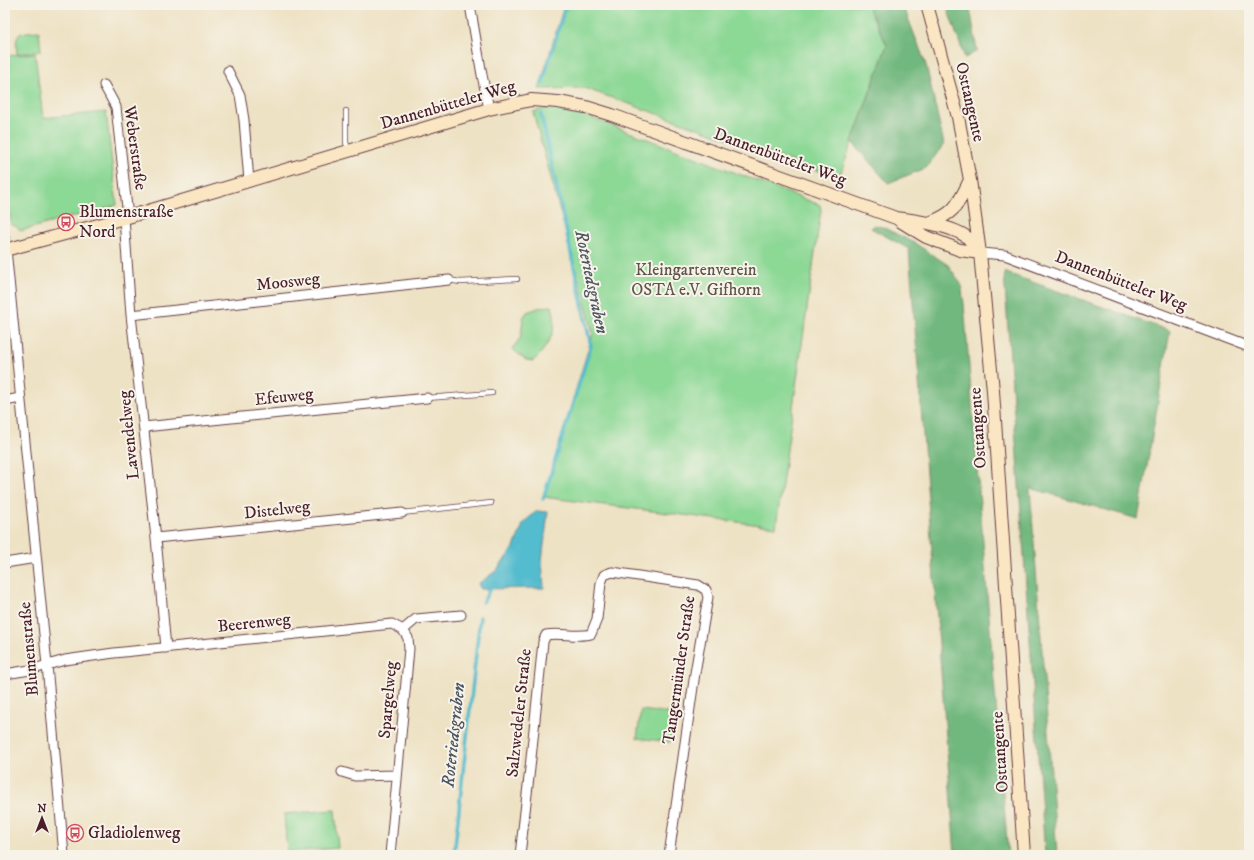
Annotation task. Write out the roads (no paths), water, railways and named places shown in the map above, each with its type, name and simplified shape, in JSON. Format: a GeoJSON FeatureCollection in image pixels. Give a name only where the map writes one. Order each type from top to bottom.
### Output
{"type":"FeatureCollection","features":[{"type":"Feature","properties":{"kind":"street"},"geometry":{"type":"LineString","coordinates":[[470,5],[489,109]]}},
{"type":"Feature","properties":{"kind":"street","name":"Osttangente"},"geometry":{"type":"LineString","coordinates":[[927,5],[958,117],[970,180],[980,253],[994,399],[1024,855]]}},
{"type":"Feature","properties":{"kind":"street"},"geometry":{"type":"LineString","coordinates":[[228,71],[240,95],[244,120],[249,181]]}},
{"type":"Feature","properties":{"kind":"street","name":"Weberstraße"},"geometry":{"type":"LineString","coordinates":[[104,85],[116,107],[126,217]]}},
{"type":"Feature","properties":{"kind":"street","name":"Dannenbütteler Weg"},"geometry":{"type":"LineString","coordinates":[[5,246],[126,217],[489,109],[531,100],[558,102],[586,107],[663,132],[896,218],[929,223],[958,233],[968,238],[980,253]]}},
{"type":"Feature","properties":{"kind":"street"},"geometry":{"type":"LineString","coordinates":[[929,223],[943,218],[956,208],[970,180]]}},
{"type":"Feature","properties":{"kind":"street","name":"Lavendelweg"},"geometry":{"type":"LineString","coordinates":[[126,217],[131,315],[156,538],[166,648]]}},
{"type":"Feature","properties":{"kind":"street","name":"Dannenbütteler Weg"},"geometry":{"type":"LineString","coordinates":[[896,218],[926,237],[960,250],[1005,255],[1249,347]]}},
{"type":"Feature","properties":{"kind":"street","name":"Blumenstraße"},"geometry":{"type":"LineString","coordinates":[[5,246],[47,665],[64,855]]}},
{"type":"Feature","properties":{"kind":"street","name":"Moosweg"},"geometry":{"type":"LineString","coordinates":[[131,315],[449,280]]}},
{"type":"Feature","properties":{"kind":"street"},"geometry":{"type":"LineString","coordinates":[[5,401],[20,398]]}},
{"type":"Feature","properties":{"kind":"street","name":"Efeuweg"},"geometry":{"type":"LineString","coordinates":[[144,427],[427,398]]}},
{"type":"Feature","properties":{"kind":"street","name":"Distelweg"},"geometry":{"type":"LineString","coordinates":[[156,538],[402,513]]}},
{"type":"Feature","properties":{"kind":"street"},"geometry":{"type":"LineString","coordinates":[[5,563],[36,558]]}},
{"type":"Feature","properties":{"kind":"street","name":"Tangermünder Straße"},"geometry":{"type":"LineString","coordinates":[[597,619],[601,583],[604,575],[612,572],[698,585],[706,590],[708,597],[695,673],[669,855]]}},
{"type":"Feature","properties":{"kind":"street"},"geometry":{"type":"LineString","coordinates":[[403,630],[416,619],[461,615]]}},
{"type":"Feature","properties":{"kind":"street","name":"Salzwedeler Straße"},"geometry":{"type":"LineString","coordinates":[[520,855],[543,642],[546,635],[582,636],[591,634],[597,619]]}},
{"type":"Feature","properties":{"kind":"street","name":"Beerenweg"},"geometry":{"type":"LineString","coordinates":[[5,674],[30,670],[65,660],[166,648],[392,624],[403,630]]}},
{"type":"Feature","properties":{"kind":"street","name":"Spargelweg"},"geometry":{"type":"LineString","coordinates":[[390,855],[409,649],[408,638],[403,630]]}},
{"type":"Feature","properties":{"kind":"street"},"geometry":{"type":"LineString","coordinates":[[342,772],[355,776],[397,775]]}},
{"type":"Feature","properties":{"kind":"lane"},"geometry":{"type":"LineString","coordinates":[[346,111],[346,142],[348,151]]}},
{"type":"Feature","properties":{"kind":"lane"},"geometry":{"type":"LineString","coordinates":[[449,280],[460,282],[517,279]]}},
{"type":"Feature","properties":{"kind":"lane"},"geometry":{"type":"LineString","coordinates":[[427,398],[492,393]]}},
{"type":"Feature","properties":{"kind":"lane"},"geometry":{"type":"LineString","coordinates":[[402,513],[491,503]]}},
{"type":"Feature","properties":{"kind":"water"},"geometry":{"type":"Polygon","coordinates":[[[537,511],[548,512],[542,561],[544,588],[481,589],[478,584],[496,571],[514,547],[524,522],[537,511]]]}},
{"type":"Feature","properties":{"kind":"waterway","name":"Roteriedsgraben"},"geometry":{"type":"LineString","coordinates":[[542,84],[566,5]]}},
{"type":"Feature","properties":{"kind":"waterway","name":"Roteriedsgraben"},"geometry":{"type":"LineString","coordinates":[[541,114],[591,346],[543,499]]}},
{"type":"Feature","properties":{"kind":"waterway","name":"Roteriedsgraben"},"geometry":{"type":"LineString","coordinates":[[483,602],[490,589],[494,586]]}},
{"type":"Feature","properties":{"kind":"waterway","name":"Roteriedsgraben"},"geometry":{"type":"LineString","coordinates":[[454,855],[480,617]]}},
{"type":"Feature","properties":{"kind":"place","name":"Blumenstraße Nord"},"geometry":{"type":"Point","coordinates":[66,222]}},
{"type":"Feature","properties":{"kind":"place","name":"Gladiolenweg"},"geometry":{"type":"Point","coordinates":[75,833]}},
{"type":"Feature","properties":{"kind":"park label","name":"Kleingartenverein OSTA e.V. Gifhorn"},"geometry":{"type":"Point","coordinates":[696,280]}}]}
